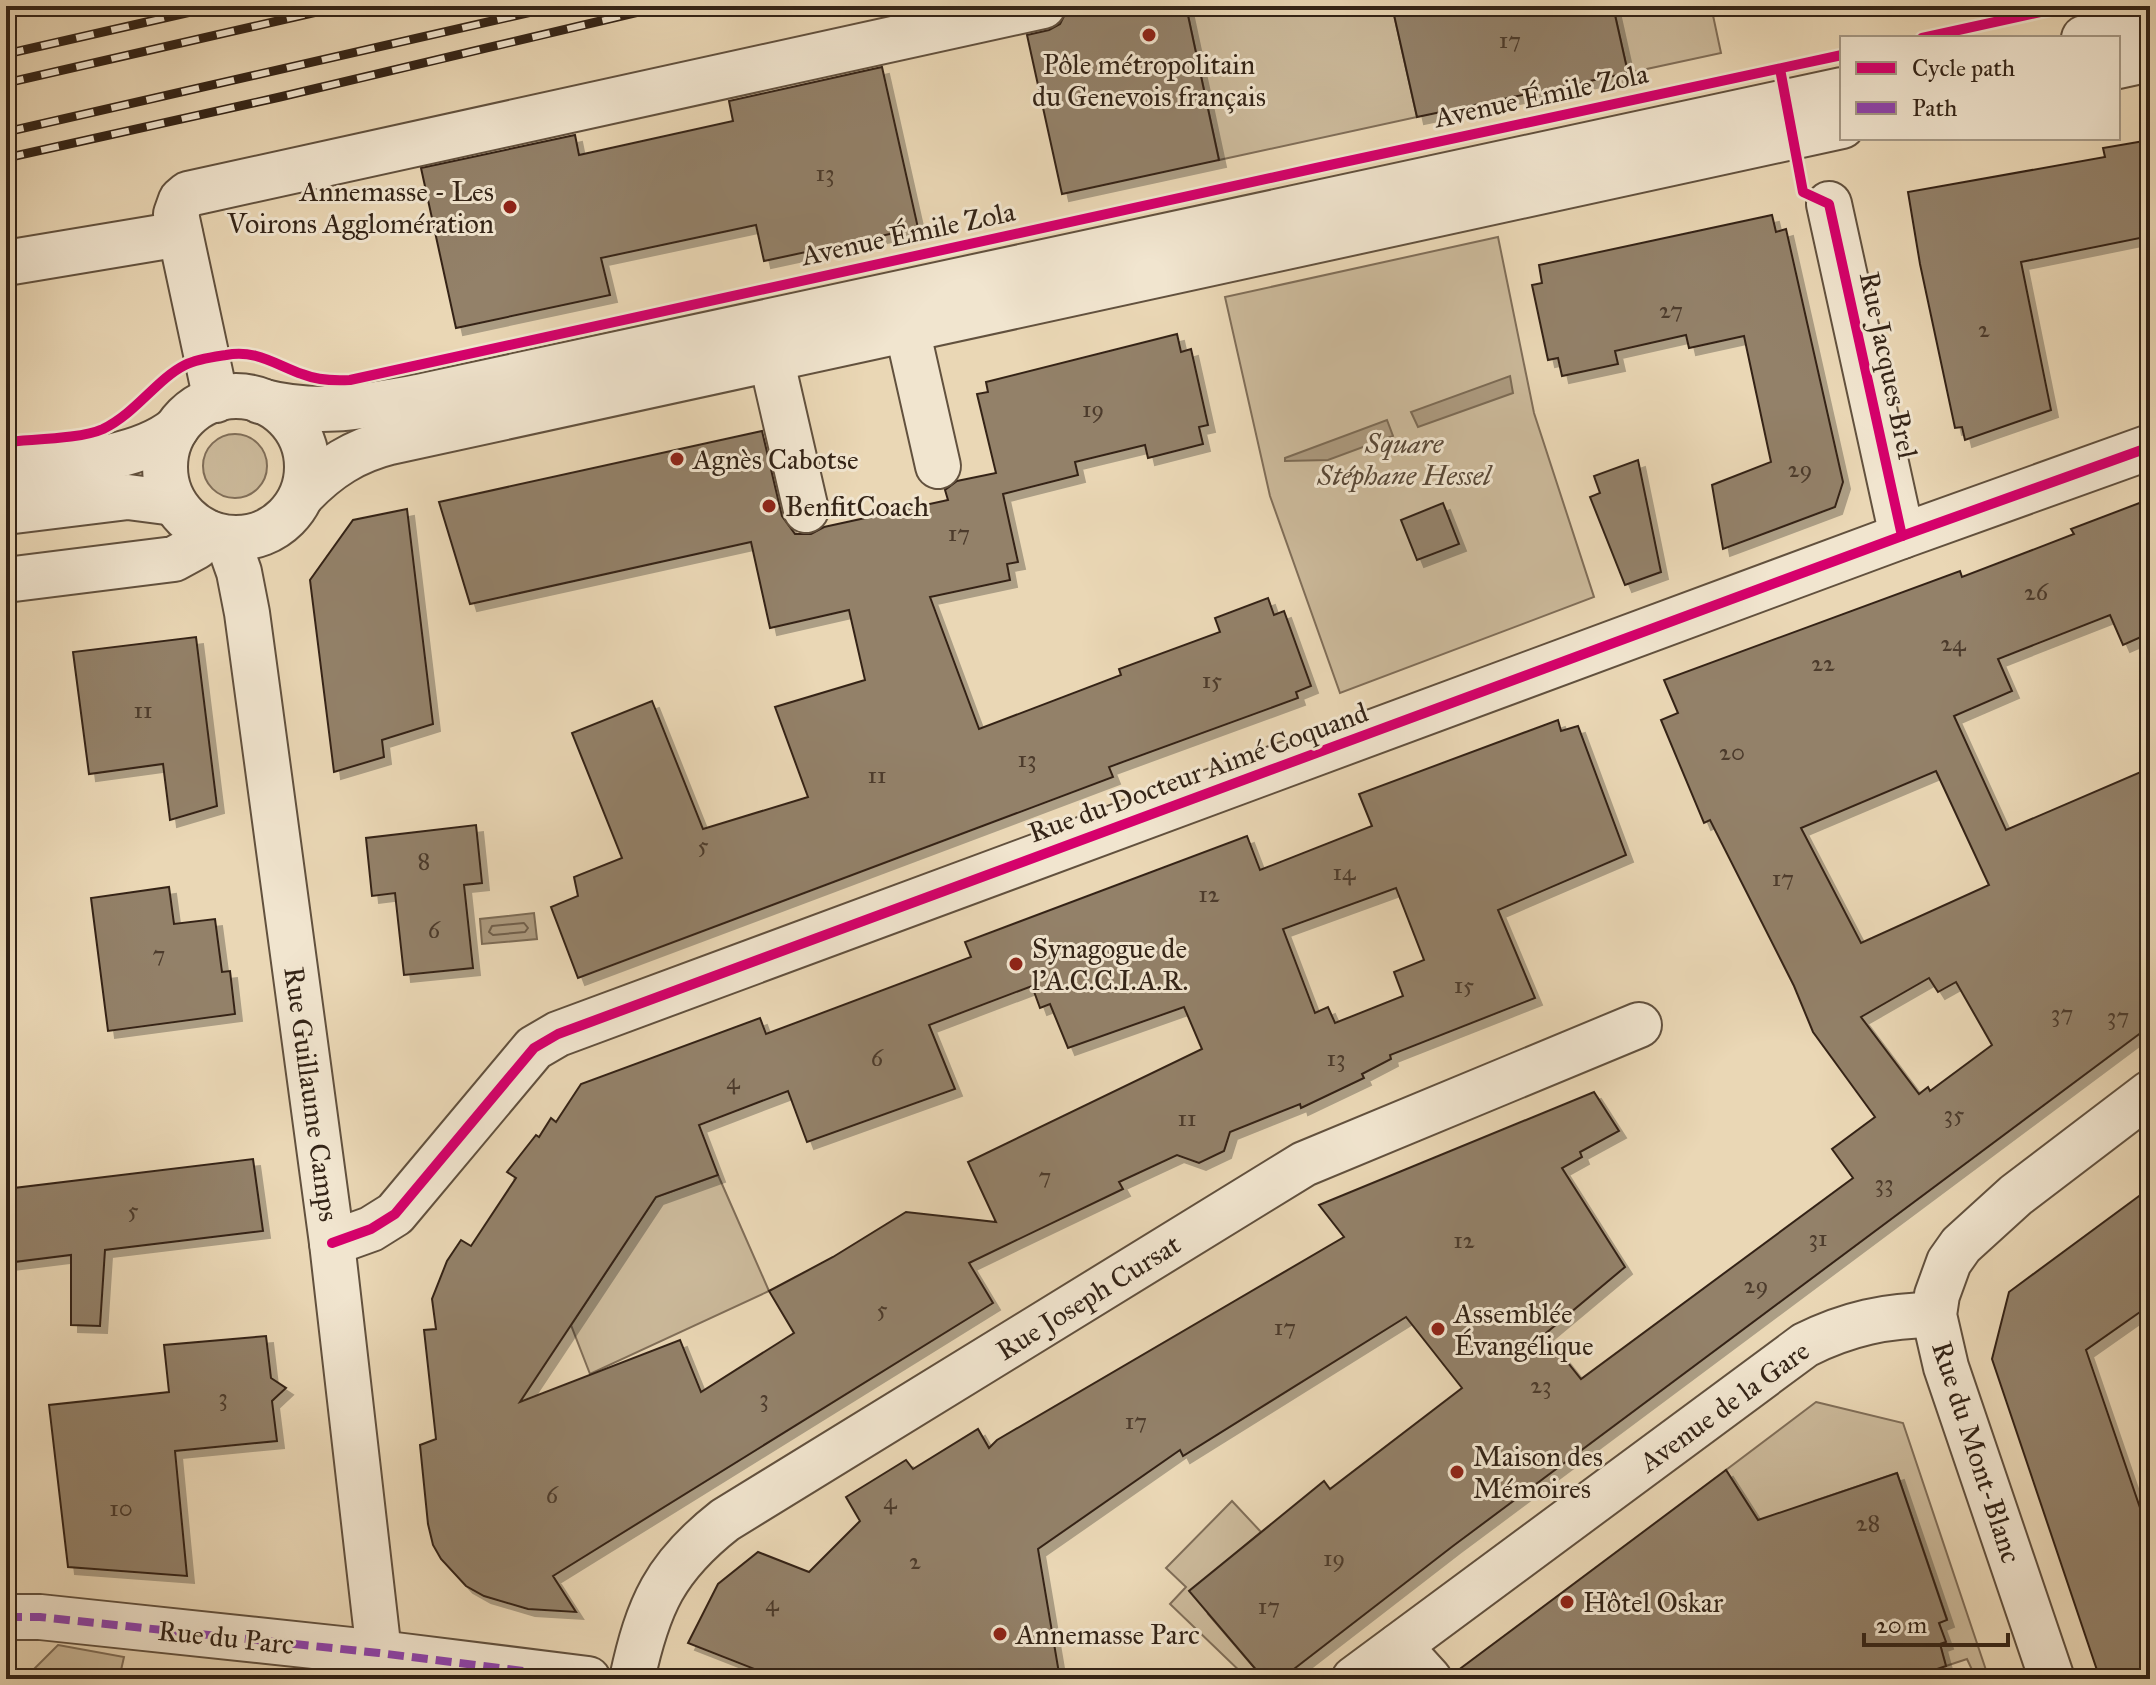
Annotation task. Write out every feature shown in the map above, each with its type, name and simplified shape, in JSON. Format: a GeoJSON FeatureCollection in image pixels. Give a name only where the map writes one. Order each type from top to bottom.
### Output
{"type":"FeatureCollection","features":[{"type":"Feature","properties":{"kind":"street"},"geometry":{"type":"LineString","coordinates":[[216,400],[180,234],[177,207],[184,197],[199,190],[1043,6]]}},
{"type":"Feature","properties":{"kind":"street"},"geometry":{"type":"LineString","coordinates":[[2093,36],[2150,24]]}},
{"type":"Feature","properties":{"kind":"street"},"geometry":{"type":"LineString","coordinates":[[2120,66],[2150,59]]}},
{"type":"Feature","properties":{"kind":"street","name":"Avenue Émile Zola"},"geometry":{"type":"LineString","coordinates":[[260,401],[287,408],[331,411],[418,397],[1840,90]]}},
{"type":"Feature","properties":{"kind":"street"},"geometry":{"type":"LineString","coordinates":[[176,429],[165,469],[174,503],[189,521],[218,535],[258,535],[277,526],[292,512],[303,494],[335,465],[368,447],[1840,126]]}},
{"type":"Feature","properties":{"kind":"street","name":"Rue Jacques Brel"},"geometry":{"type":"LineString","coordinates":[[1829,204],[1902,536]]}},
{"type":"Feature","properties":{"kind":"street"},"geometry":{"type":"LineString","coordinates":[[6,263],[180,234]]}},
{"type":"Feature","properties":{"kind":"street"},"geometry":{"type":"LineString","coordinates":[[907,329],[938,466]]}},
{"type":"Feature","properties":{"kind":"street"},"geometry":{"type":"LineString","coordinates":[[771,358],[806,510]]}},
{"type":"Feature","properties":{"kind":"street"},"geometry":{"type":"LineString","coordinates":[[6,471],[131,452],[156,443],[198,408],[216,400],[244,397],[260,401],[283,414],[295,427],[303,443],[307,468],[303,494]]}},
{"type":"Feature","properties":{"kind":"street","name":"Rue du Docteur Aimé Coquand"},"geometry":{"type":"LineString","coordinates":[[332,1243],[371,1229],[395,1214],[534,1048],[558,1034],[2150,447]]}},
{"type":"Feature","properties":{"kind":"street"},"geometry":{"type":"LineString","coordinates":[[6,512],[128,497],[174,503]]}},
{"type":"Feature","properties":{"kind":"street"},"geometry":{"type":"LineString","coordinates":[[6,580],[174,559],[218,535]]}},
{"type":"Feature","properties":{"kind":"street","name":"Rue Guillaume Camps"},"geometry":{"type":"LineString","coordinates":[[218,535],[239,572],[247,613],[332,1243],[379,1653]]}},
{"type":"Feature","properties":{"kind":"street","name":"Rue Joseph Cursat"},"geometry":{"type":"LineString","coordinates":[[632,1679],[645,1633],[671,1572],[700,1539],[725,1520],[1304,1164],[1639,1025]]}},
{"type":"Feature","properties":{"kind":"street"},"geometry":{"type":"LineString","coordinates":[[1934,1315],[1942,1278],[1961,1245],[2016,1195],[2150,1093]]}},
{"type":"Feature","properties":{"kind":"street","name":"Avenue de la Gare"},"geometry":{"type":"LineString","coordinates":[[1354,1679],[1805,1345],[1866,1321],[1900,1315],[1934,1315]]}},
{"type":"Feature","properties":{"kind":"street","name":"Rue du Mont-Blanc"},"geometry":{"type":"LineString","coordinates":[[1934,1315],[1946,1367],[2052,1679]]}},
{"type":"Feature","properties":{"kind":"street","name":"Rue du Parc"},"geometry":{"type":"LineString","coordinates":[[6,1617],[40,1617],[379,1653],[588,1679]]}},
{"type":"Feature","properties":{"kind":"street"},"geometry":{"type":"LineString","coordinates":[[1399,1646],[1429,1679]]}},
{"type":"Feature","properties":{"kind":"green space"},"geometry":{"type":"Polygon","coordinates":[[[1186,6],[1392,6],[1417,117],[1219,160],[1186,6]]]}},
{"type":"Feature","properties":{"kind":"green space"},"geometry":{"type":"Polygon","coordinates":[[[1613,6],[1711,6],[1721,53],[1628,73],[1613,6]]]}},
{"type":"Feature","properties":{"kind":"green space","name":"Square Stéphane Hessel"},"geometry":{"type":"Polygon","coordinates":[[[1498,237],[1534,413],[1594,597],[1340,693],[1270,496],[1225,297],[1498,237]]]}},
{"type":"Feature","properties":{"kind":"green space"},"geometry":{"type":"Polygon","coordinates":[[[235,434],[253,440],[261,448],[267,466],[261,484],[253,492],[235,498],[217,492],[209,484],[203,466],[209,448],[217,440],[235,434]]]}},
{"type":"Feature","properties":{"kind":"green space"},"geometry":{"type":"Polygon","coordinates":[[[718,1175],[769,1291],[590,1374],[571,1325],[656,1197],[718,1175]]]}},
{"type":"Feature","properties":{"kind":"green space"},"geometry":{"type":"Polygon","coordinates":[[[1816,1402],[1903,1423],[1986,1670],[1974,1674],[1967,1659],[1946,1666],[1940,1644],[1945,1642],[1939,1623],[1947,1619],[1897,1473],[1814,1501],[1802,1589],[1726,1470],[1816,1402]]]}},
{"type":"Feature","properties":{"kind":"green space"},"geometry":{"type":"Polygon","coordinates":[[[1232,1501],[1261,1532],[1224,1563],[1244,1585],[1208,1614],[1264,1679],[1248,1679],[1170,1604],[1186,1587],[1166,1568],[1232,1501]]]}},
{"type":"Feature","properties":{"kind":"green space"},"geometry":{"type":"Polygon","coordinates":[[[58,1645],[124,1657],[119,1679],[28,1679],[30,1673],[58,1645]]]}},
{"type":"Feature","properties":{"kind":"water"},"geometry":{"type":"Polygon","coordinates":[[[1510,376],[1513,393],[1418,427],[1411,412],[1510,376]]]}},
{"type":"Feature","properties":{"kind":"water"},"geometry":{"type":"Polygon","coordinates":[[[1387,420],[1393,436],[1328,460],[1285,461],[1285,458],[1387,420]]]}},
{"type":"Feature","properties":{"kind":"water"},"geometry":{"type":"Polygon","coordinates":[[[534,913],[537,939],[482,944],[480,919],[534,913]]]}},
{"type":"Feature","properties":{"kind":"building"},"geometry":{"type":"Polygon","coordinates":[[[1088,6],[1186,6],[1219,160],[1062,194],[1027,35],[1060,24],[1067,10],[1088,6]]]}},
{"type":"Feature","properties":{"kind":"building"},"geometry":{"type":"Polygon","coordinates":[[[1392,6],[1613,6],[1628,73],[1417,117],[1392,6]]]}},
{"type":"Feature","properties":{"kind":"building"},"geometry":{"type":"Polygon","coordinates":[[[882,67],[918,228],[764,261],[756,225],[601,258],[610,295],[456,328],[421,168],[575,135],[579,155],[733,121],[729,101],[882,67]]]}},
{"type":"Feature","properties":{"kind":"building"},"geometry":{"type":"Polygon","coordinates":[[[2150,140],[2150,236],[2021,262],[2051,410],[1965,440],[1962,427],[1955,428],[1908,192],[2105,157],[2103,148],[2150,140]]]}},
{"type":"Feature","properties":{"kind":"building"},"geometry":{"type":"Polygon","coordinates":[[[1772,215],[1776,232],[1786,229],[1843,482],[1835,507],[1723,549],[1712,485],[1771,462],[1744,336],[1689,348],[1686,335],[1615,351],[1618,364],[1562,376],[1558,358],[1548,360],[1532,285],[1542,283],[1539,265],[1772,215]]]}},
{"type":"Feature","properties":{"kind":"building"},"geometry":{"type":"Polygon","coordinates":[[[1177,334],[1181,352],[1191,349],[1208,425],[1199,427],[1203,444],[1148,458],[1145,445],[1075,462],[1078,475],[1003,494],[1018,562],[1007,564],[1010,580],[930,597],[979,729],[1121,675],[1119,669],[1220,632],[1215,618],[1268,598],[1274,615],[1284,611],[1311,686],[1296,692],[1298,698],[1109,767],[1113,777],[578,978],[551,907],[578,896],[574,877],[622,858],[572,733],[652,701],[703,829],[808,797],[775,707],[865,680],[849,610],[770,628],[751,542],[470,604],[439,502],[762,431],[782,516],[795,534],[811,534],[824,527],[948,500],[945,490],[957,481],[996,473],[977,394],[988,392],[986,382],[1177,334]]]}},
{"type":"Feature","properties":{"kind":"building"},"geometry":{"type":"Polygon","coordinates":[[[1638,460],[1661,572],[1625,585],[1590,497],[1600,493],[1594,476],[1638,460]]]}},
{"type":"Feature","properties":{"kind":"building"},"geometry":{"type":"Polygon","coordinates":[[[2150,499],[2150,633],[2123,645],[2110,615],[1998,659],[2012,691],[1954,716],[2006,830],[2150,768],[2150,1026],[1453,1546],[1281,1679],[1264,1679],[1189,1591],[1324,1481],[1330,1489],[1462,1388],[1406,1317],[1183,1456],[1180,1450],[1038,1549],[1060,1679],[780,1679],[688,1643],[718,1584],[758,1552],[809,1572],[860,1521],[846,1497],[906,1460],[913,1469],[978,1429],[989,1448],[997,1440],[1344,1237],[1319,1205],[1594,1092],[1619,1131],[1580,1152],[1582,1157],[1562,1168],[1625,1267],[1545,1334],[1581,1379],[1853,1178],[1832,1149],[1875,1117],[1813,1032],[1794,986],[1710,820],[1704,823],[1661,720],[1678,713],[1664,680],[1960,571],[1962,577],[2074,534],[2071,529],[2150,499]],[[1936,771],[1801,828],[1861,943],[1989,885],[1936,771]],[[1929,978],[1861,1017],[1919,1094],[1928,1087],[1930,1091],[1992,1045],[1956,982],[1938,992],[1929,978]]]}},
{"type":"Feature","properties":{"kind":"building"},"geometry":{"type":"Polygon","coordinates":[[[1443,503],[1459,544],[1417,560],[1401,520],[1443,503]]]}},
{"type":"Feature","properties":{"kind":"building"},"geometry":{"type":"Polygon","coordinates":[[[407,509],[433,724],[382,740],[384,757],[334,772],[310,580],[353,520],[407,509]]]}},
{"type":"Feature","properties":{"kind":"building"},"geometry":{"type":"Polygon","coordinates":[[[196,637],[217,806],[170,820],[163,764],[89,774],[73,652],[196,637]]]}},
{"type":"Feature","properties":{"kind":"building"},"geometry":{"type":"Polygon","coordinates":[[[1558,720],[1561,731],[1578,726],[1626,855],[1498,910],[1535,998],[1390,1055],[1391,1059],[1362,1074],[1364,1078],[1301,1108],[1300,1104],[1230,1132],[1224,1151],[1199,1163],[1177,1155],[1119,1182],[1123,1189],[969,1263],[993,1303],[553,1576],[576,1612],[528,1609],[484,1596],[466,1586],[441,1559],[433,1545],[428,1524],[420,1445],[436,1439],[424,1330],[436,1329],[432,1299],[447,1261],[461,1240],[471,1246],[516,1178],[507,1172],[536,1135],[539,1137],[551,1118],[556,1122],[581,1084],[760,1018],[766,1034],[971,957],[965,942],[1247,836],[1260,870],[1372,826],[1359,794],[1558,720]],[[1396,888],[1283,929],[1315,1013],[1328,1007],[1335,1023],[1403,996],[1394,972],[1424,960],[1396,888]],[[1032,986],[929,1025],[955,1089],[807,1142],[788,1091],[699,1125],[718,1175],[656,1197],[520,1402],[680,1340],[701,1392],[794,1333],[769,1291],[833,1257],[906,1212],[996,1222],[968,1162],[1202,1049],[1184,1007],[1068,1048],[1050,1004],[1040,1008],[1032,986]]]}},
{"type":"Feature","properties":{"kind":"building"},"geometry":{"type":"Polygon","coordinates":[[[476,825],[482,883],[464,885],[473,968],[404,975],[395,893],[372,896],[366,838],[476,825]]]}},
{"type":"Feature","properties":{"kind":"building"},"geometry":{"type":"Polygon","coordinates":[[[169,887],[174,924],[215,919],[222,972],[230,971],[235,1014],[108,1031],[91,898],[169,887]]]}},
{"type":"Feature","properties":{"kind":"building"},"geometry":{"type":"Polygon","coordinates":[[[253,1159],[263,1231],[105,1250],[100,1326],[71,1325],[71,1255],[6,1263],[6,1189],[253,1159]]]}},
{"type":"Feature","properties":{"kind":"building"},"geometry":{"type":"Polygon","coordinates":[[[2150,1188],[2150,1305],[2086,1350],[2150,1537],[2150,1679],[2100,1679],[1992,1359],[2009,1292],[2150,1188]]]}},
{"type":"Feature","properties":{"kind":"building"},"geometry":{"type":"Polygon","coordinates":[[[266,1336],[271,1378],[286,1388],[272,1401],[277,1441],[175,1451],[187,1576],[68,1567],[49,1405],[169,1392],[164,1345],[266,1336]]]}},
{"type":"Feature","properties":{"kind":"building"},"geometry":{"type":"Polygon","coordinates":[[[1726,1470],[1758,1520],[1897,1473],[1947,1620],[1939,1623],[1946,1642],[1940,1644],[1946,1666],[1908,1679],[1453,1679],[1453,1674],[1726,1470]]]}},
{"type":"Feature","properties":{"kind":"railway"},"geometry":{"type":"LineString","coordinates":[[6,54],[217,6]]}},
{"type":"Feature","properties":{"kind":"railway"},"geometry":{"type":"LineString","coordinates":[[6,83],[343,6]]}},
{"type":"Feature","properties":{"kind":"railway"},"geometry":{"type":"LineString","coordinates":[[6,132],[558,6]]}},
{"type":"Feature","properties":{"kind":"railway"},"geometry":{"type":"LineString","coordinates":[[6,158],[664,6]]}},
{"type":"Feature","properties":{"kind":"marked path"},"geometry":{"type":"LineString","coordinates":[[6,1617],[40,1617],[379,1653],[588,1679]]}},
{"type":"Feature","properties":{"kind":"cycle path"},"geometry":{"type":"LineString","coordinates":[[1931,36],[2068,6]]}},
{"type":"Feature","properties":{"kind":"cycle path"},"geometry":{"type":"LineString","coordinates":[[6,442],[69,437],[103,429],[126,414],[175,371],[205,358],[247,354],[314,378],[350,380],[1840,55]]}},
{"type":"Feature","properties":{"kind":"cycle path"},"geometry":{"type":"LineString","coordinates":[[1780,69],[1803,192],[1829,204],[1902,536]]}},
{"type":"Feature","properties":{"kind":"cycle path"},"geometry":{"type":"LineString","coordinates":[[332,1243],[371,1229],[395,1214],[534,1048],[558,1034],[2150,447]]}},
{"type":"Feature","properties":{"kind":"place","name":"Pôle métropolitain du Genevois français"},"geometry":{"type":"Point","coordinates":[1149,35]}},
{"type":"Feature","properties":{"kind":"place","name":"Annemasse - Les Voirons Agglomération"},"geometry":{"type":"Point","coordinates":[510,207]}},
{"type":"Feature","properties":{"kind":"place","name":"Agnès Cabotse"},"geometry":{"type":"Point","coordinates":[677,459]}},
{"type":"Feature","properties":{"kind":"place","name":"BenfitCoach"},"geometry":{"type":"Point","coordinates":[769,506]}},
{"type":"Feature","properties":{"kind":"place","name":"Synagogue de l'A.C.C.I.A.R."},"geometry":{"type":"Point","coordinates":[1016,964]}},
{"type":"Feature","properties":{"kind":"place","name":"Assemblée Évangélique"},"geometry":{"type":"Point","coordinates":[1438,1329]}},
{"type":"Feature","properties":{"kind":"place","name":"Maison des Mémoires"},"geometry":{"type":"Point","coordinates":[1457,1472]}},
{"type":"Feature","properties":{"kind":"place","name":"Hôtel Oskar"},"geometry":{"type":"Point","coordinates":[1567,1602]}},
{"type":"Feature","properties":{"kind":"place","name":"Annemasse Parc"},"geometry":{"type":"Point","coordinates":[1000,1634]}}]}
